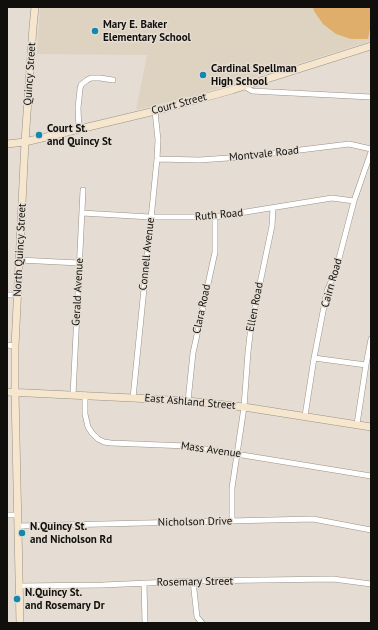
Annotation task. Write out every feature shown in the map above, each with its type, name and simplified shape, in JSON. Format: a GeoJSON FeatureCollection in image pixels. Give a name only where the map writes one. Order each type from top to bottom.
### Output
{"type":"FeatureCollection","features":[{"type":"Feature","properties":{"kind":"main road","name":"Quincy Street"},"geometry":{"type":"LineString","coordinates":[[25,142],[35,7]]}},
{"type":"Feature","properties":{"kind":"main road","name":"Court Street"},"geometry":{"type":"LineString","coordinates":[[7,144],[25,142],[155,111],[244,86],[371,46]]}},
{"type":"Feature","properties":{"kind":"main road","name":"North Quincy Street"},"geometry":{"type":"LineString","coordinates":[[20,623],[18,526],[11,392],[18,295],[25,142]]}},
{"type":"Feature","properties":{"kind":"main road","name":"East Ashland Street"},"geometry":{"type":"LineString","coordinates":[[11,392],[133,398],[244,407],[371,426]]}},
{"type":"Feature","properties":{"kind":"street"},"geometry":{"type":"LineString","coordinates":[[79,129],[78,108],[81,85],[91,78],[113,80]]}},
{"type":"Feature","properties":{"kind":"street"},"geometry":{"type":"LineString","coordinates":[[244,86],[252,91],[371,97]]}},
{"type":"Feature","properties":{"kind":"street","name":"Connell Avenue"},"geometry":{"type":"LineString","coordinates":[[133,398],[157,159],[158,140],[155,111]]}},
{"type":"Feature","properties":{"kind":"street","name":"Montvale Road"},"geometry":{"type":"LineString","coordinates":[[157,159],[199,160],[243,157],[349,144],[371,149]]}},
{"type":"Feature","properties":{"kind":"street","name":"Cairn Road"},"geometry":{"type":"LineString","coordinates":[[306,416],[314,358],[327,291],[336,270],[354,201],[368,168],[371,152]]}},
{"type":"Feature","properties":{"kind":"street","name":"Gerald Avenue"},"geometry":{"type":"LineString","coordinates":[[73,395],[83,190]]}},
{"type":"Feature","properties":{"kind":"street","name":"Ruth Road"},"geometry":{"type":"LineString","coordinates":[[82,213],[150,217],[215,217],[332,198],[354,201]]}},
{"type":"Feature","properties":{"kind":"street","name":"Ellen Road"},"geometry":{"type":"LineString","coordinates":[[232,521],[232,488],[244,407],[251,326],[272,226],[273,208]]}},
{"type":"Feature","properties":{"kind":"street","name":"Clara Road"},"geometry":{"type":"LineString","coordinates":[[188,402],[193,354],[214,252],[215,217]]}},
{"type":"Feature","properties":{"kind":"street"},"geometry":{"type":"LineString","coordinates":[[19,260],[79,263]]}},
{"type":"Feature","properties":{"kind":"street"},"geometry":{"type":"LineString","coordinates":[[7,295],[18,295]]}},
{"type":"Feature","properties":{"kind":"street"},"geometry":{"type":"LineString","coordinates":[[357,424],[371,339]]}},
{"type":"Feature","properties":{"kind":"street"},"geometry":{"type":"LineString","coordinates":[[7,345],[15,346]]}},
{"type":"Feature","properties":{"kind":"street"},"geometry":{"type":"LineString","coordinates":[[314,358],[366,365]]}},
{"type":"Feature","properties":{"kind":"street","name":"Mass Avenue"},"geometry":{"type":"LineString","coordinates":[[85,395],[85,414],[88,427],[98,439],[104,442],[187,446],[371,476]]}},
{"type":"Feature","properties":{"kind":"street"},"geometry":{"type":"LineString","coordinates":[[7,515],[17,515]]}},
{"type":"Feature","properties":{"kind":"street","name":"Nicholson Drive"},"geometry":{"type":"LineString","coordinates":[[18,526],[313,519],[371,530]]}},
{"type":"Feature","properties":{"kind":"street","name":"Rosemary Street"},"geometry":{"type":"LineString","coordinates":[[19,586],[103,585],[192,581],[333,580],[371,584]]}},
{"type":"Feature","properties":{"kind":"street"},"geometry":{"type":"LineString","coordinates":[[192,581],[197,617],[202,623]]}},
{"type":"Feature","properties":{"kind":"street"},"geometry":{"type":"LineString","coordinates":[[144,583],[145,623]]}},
{"type":"Feature","properties":{"kind":"shaded area","name":"Cardinal Spellman High School"},"geometry":{"type":"Polygon","coordinates":[[[40,7],[371,7],[371,41],[201,94],[136,110],[147,55],[37,54],[40,7]]]}},
{"type":"Feature","properties":{"kind":"shaded area"},"geometry":{"type":"Polygon","coordinates":[[[313,7],[371,7],[371,23],[368,39],[351,39],[336,34],[323,24],[313,7]]]}},
{"type":"Feature","properties":{"kind":"place","name":"Mary E. Baker Elementary School"},"geometry":{"type":"Point","coordinates":[95,31]}},
{"type":"Feature","properties":{"kind":"place","name":"Cardinal Spellman High School"},"geometry":{"type":"Point","coordinates":[203,75]}},
{"type":"Feature","properties":{"kind":"place","name":"Court St. and Quincy St"},"geometry":{"type":"Point","coordinates":[39,135]}},
{"type":"Feature","properties":{"kind":"place","name":"N.Quincy St. and Nicholson Rd"},"geometry":{"type":"Point","coordinates":[22,533]}},
{"type":"Feature","properties":{"kind":"place","name":"N.Quincy St. and Rosemary Dr"},"geometry":{"type":"Point","coordinates":[17,599]}}]}
